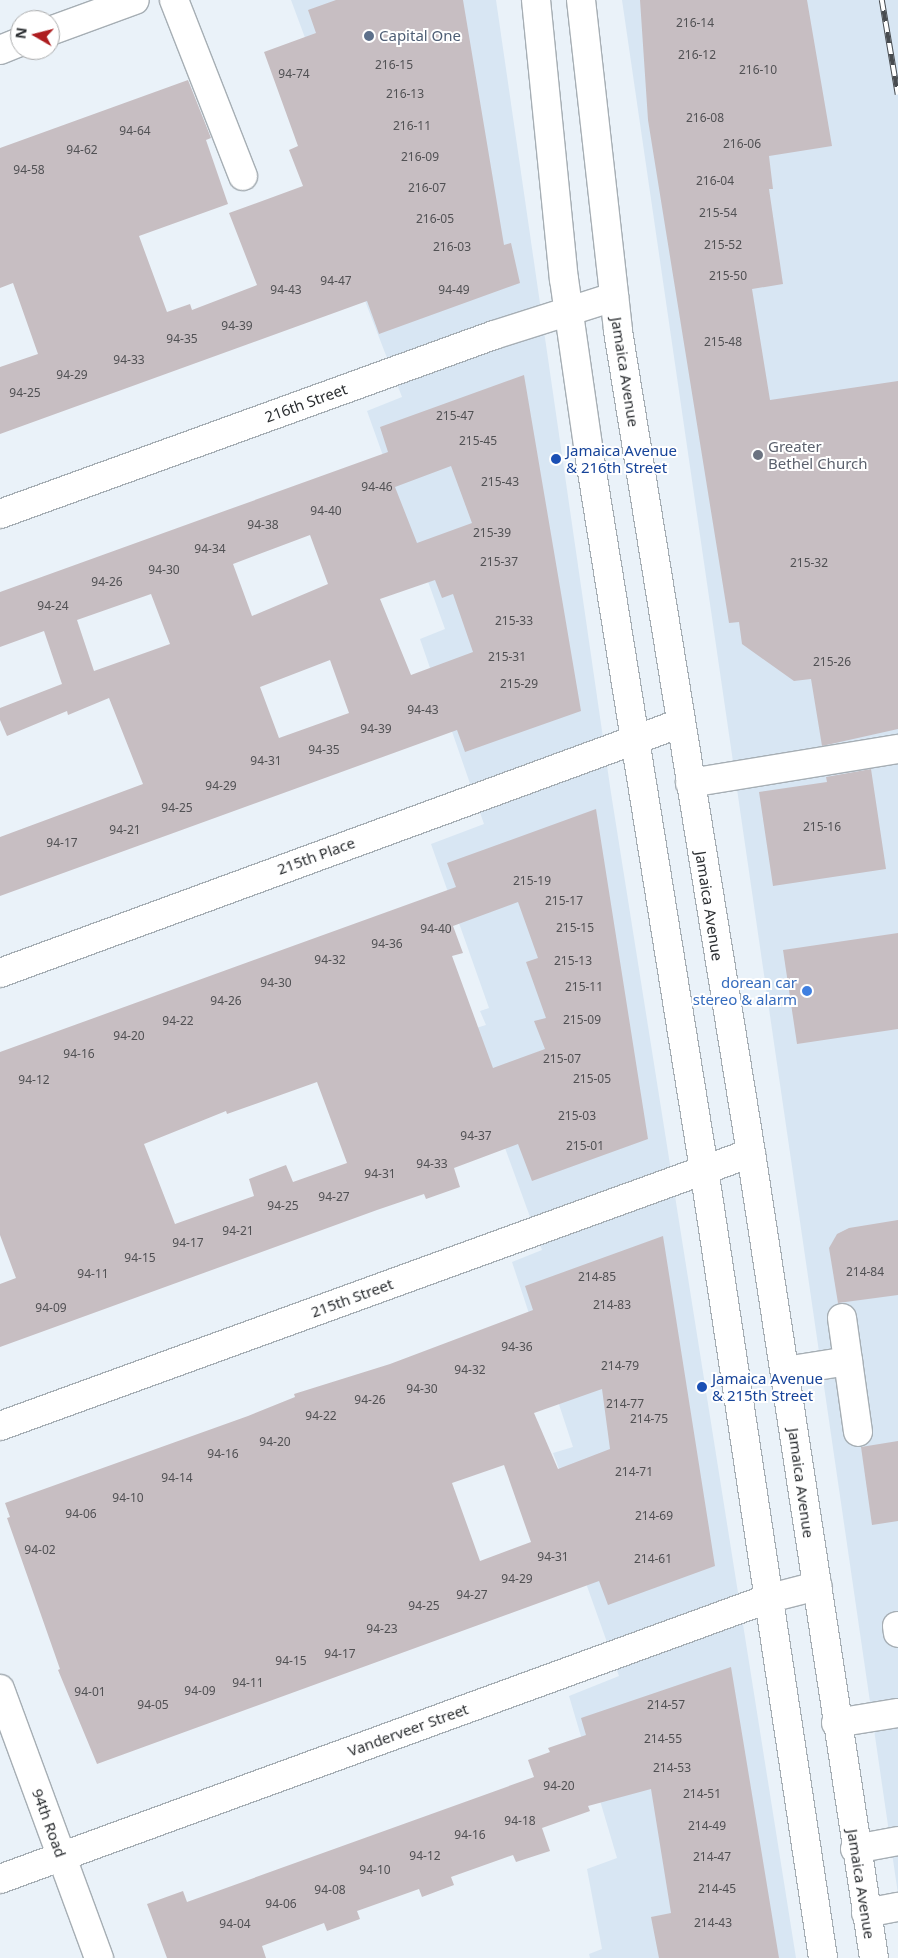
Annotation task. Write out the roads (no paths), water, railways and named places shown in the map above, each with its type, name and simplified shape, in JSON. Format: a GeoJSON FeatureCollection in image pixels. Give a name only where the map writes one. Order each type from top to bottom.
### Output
{"type":"FeatureCollection","features":[{"type":"Feature","properties":{"kind":"main road"},"geometry":{"type":"LineString","coordinates":[[60,28],[135,0]]}},
{"type":"Feature","properties":{"kind":"main road"},"geometry":{"type":"LineString","coordinates":[[174,0],[243,176]]}},
{"type":"Feature","properties":{"kind":"main road"},"geometry":{"type":"LineString","coordinates":[[536,0],[569,311],[633,740],[704,1169],[823,1958]]}},
{"type":"Feature","properties":{"kind":"main road","name":"Jamaica Avenue"},"geometry":{"type":"LineString","coordinates":[[581,0],[614,297],[690,782],[751,1153],[855,1849],[874,1958]]}},
{"type":"Feature","properties":{"kind":"main road","name":"216th Street"},"geometry":{"type":"LineString","coordinates":[[0,514],[569,311],[614,297]]}},
{"type":"Feature","properties":{"kind":"main road","name":"215th Place"},"geometry":{"type":"LineString","coordinates":[[0,973],[681,723]]}},
{"type":"Feature","properties":{"kind":"main road"},"geometry":{"type":"LineString","coordinates":[[690,782],[898,749]]}},
{"type":"Feature","properties":{"kind":"main road","name":"215th Street"},"geometry":{"type":"LineString","coordinates":[[0,1426],[751,1153]]}},
{"type":"Feature","properties":{"kind":"main road"},"geometry":{"type":"LineString","coordinates":[[842,1318],[858,1432]]}},
{"type":"Feature","properties":{"kind":"main road"},"geometry":{"type":"LineString","coordinates":[[785,1371],[848,1361]]}},
{"type":"Feature","properties":{"kind":"main road","name":"Vanderveer Street"},"geometry":{"type":"LineString","coordinates":[[0,1879],[770,1598],[817,1586]]}},
{"type":"Feature","properties":{"kind":"main road","name":"94th Road"},"geometry":{"type":"LineString","coordinates":[[0,1689],[99,1958]]}},
{"type":"Feature","properties":{"kind":"main road"},"geometry":{"type":"LineString","coordinates":[[836,1723],[898,1713]]}},
{"type":"Feature","properties":{"kind":"main road"},"geometry":{"type":"LineString","coordinates":[[855,1849],[898,1841]]}},
{"type":"Feature","properties":{"kind":"main road"},"geometry":{"type":"LineString","coordinates":[[866,1913],[898,1908]]}},
{"type":"Feature","properties":{"kind":"railway"},"geometry":{"type":"LineString","coordinates":[[882,0],[898,95]]}},
{"type":"Feature","properties":{"kind":"place","name":"Capital One"},"geometry":{"type":"Point","coordinates":[369,36]}},
{"type":"Feature","properties":{"kind":"place","name":"Greater Bethel Church"},"geometry":{"type":"Point","coordinates":[758,455]}},
{"type":"Feature","properties":{"kind":"place","name":"Jamaica Avenue & 216th Street"},"geometry":{"type":"Point","coordinates":[556,459]}},
{"type":"Feature","properties":{"kind":"place","name":"dorean car stereo & alarm"},"geometry":{"type":"Point","coordinates":[807,991]}},
{"type":"Feature","properties":{"kind":"place","name":"Jamaica Avenue & 215th Street"},"geometry":{"type":"Point","coordinates":[702,1387]}}]}
